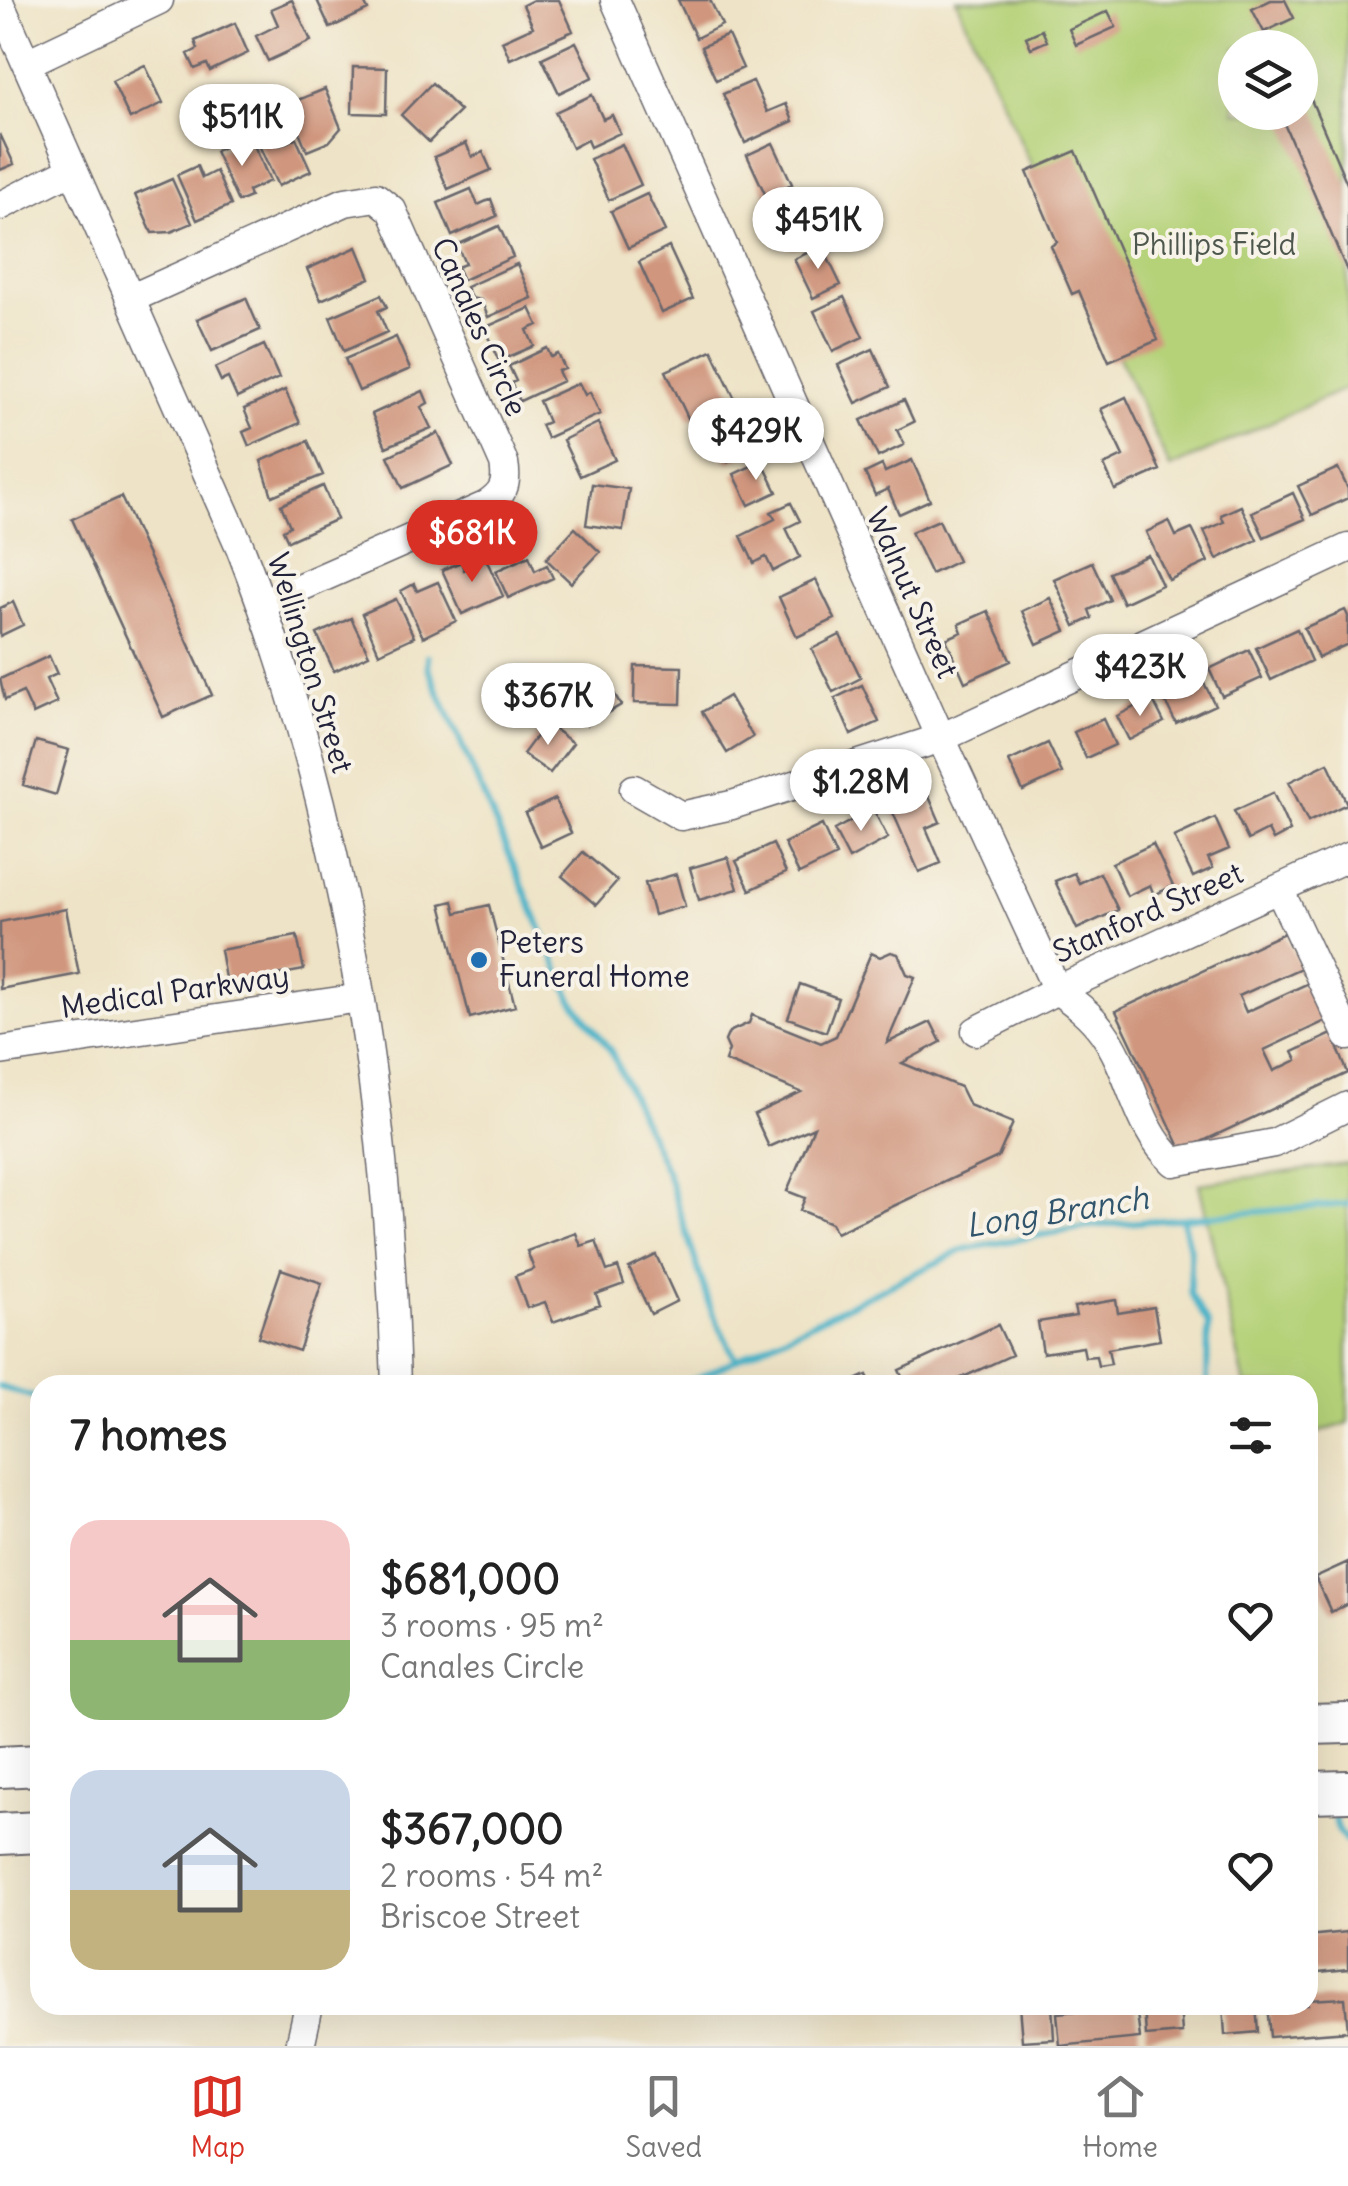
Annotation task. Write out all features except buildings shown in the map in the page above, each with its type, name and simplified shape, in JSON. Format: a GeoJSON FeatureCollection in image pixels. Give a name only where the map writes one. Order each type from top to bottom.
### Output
{"type":"FeatureCollection","features":[{"type":"Feature","properties":{"kind":"highway"},"geometry":{"type":"LineString","coordinates":[[1318,1724],[1348,1723]]}},
{"type":"Feature","properties":{"kind":"highway"},"geometry":{"type":"LineString","coordinates":[[0,1767],[30,1766]]}},
{"type":"Feature","properties":{"kind":"highway"},"geometry":{"type":"LineString","coordinates":[[1318,1792],[1348,1791]]}},
{"type":"Feature","properties":{"kind":"highway"},"geometry":{"type":"LineString","coordinates":[[0,1834],[30,1832]]}},
{"type":"Feature","properties":{"kind":"street"},"geometry":{"type":"LineString","coordinates":[[27,63],[159,0]]}},
{"type":"Feature","properties":{"kind":"street","name":"Walnut Street"},"geometry":{"type":"LineString","coordinates":[[614,0],[940,738],[1056,990]]}},
{"type":"Feature","properties":{"kind":"street","name":"Wellington Street"},"geometry":{"type":"LineString","coordinates":[[0,4],[272,629],[315,784],[360,998],[387,1216],[395,1375]]}},
{"type":"Feature","properties":{"kind":"street"},"geometry":{"type":"LineString","coordinates":[[0,206],[73,169]]}},
{"type":"Feature","properties":{"kind":"street","name":"Canales Circle"},"geometry":{"type":"LineString","coordinates":[[130,299],[345,202],[376,196],[392,210],[504,464],[507,478],[497,499],[262,604]]}},
{"type":"Feature","properties":{"kind":"street"},"geometry":{"type":"LineString","coordinates":[[634,789],[681,816],[732,805],[940,738],[1348,548]]}},
{"type":"Feature","properties":{"kind":"street","name":"Stanford Street"},"geometry":{"type":"LineString","coordinates":[[976,1031],[1056,990],[1348,858]]}},
{"type":"Feature","properties":{"kind":"street"},"geometry":{"type":"LineString","coordinates":[[1279,890],[1348,1036]]}},
{"type":"Feature","properties":{"kind":"street"},"geometry":{"type":"LineString","coordinates":[[1056,990],[1084,1008],[1106,1036],[1152,1136],[1174,1162],[1274,1142],[1348,1106]]}},
{"type":"Feature","properties":{"kind":"street","name":"Medical Parkway"},"geometry":{"type":"LineString","coordinates":[[0,1050],[360,998]]}},
{"type":"Feature","properties":{"kind":"street"},"geometry":{"type":"LineString","coordinates":[[300,2046],[307,2015]]}},
{"type":"Feature","properties":{"kind":"green space","name":"Phillips Field"},"geometry":{"type":"Polygon","coordinates":[[[956,0],[1348,0],[1348,387],[1170,468],[956,0]]]}},
{"type":"Feature","properties":{"kind":"green space"},"geometry":{"type":"Polygon","coordinates":[[[1348,1164],[1348,1423],[1318,1433],[1318,1375],[1243,1375],[1199,1184],[1348,1164]]]}},
{"type":"Feature","properties":{"kind":"waterway"},"geometry":{"type":"LineString","coordinates":[[428,656],[428,667],[572,1000],[611,1051],[667,1173],[712,1312],[736,1360]]}},
{"type":"Feature","properties":{"kind":"waterway","name":"Long Branch"},"geometry":{"type":"LineString","coordinates":[[704,1375],[965,1249],[1091,1226],[1348,1204]]}},
{"type":"Feature","properties":{"kind":"waterway"},"geometry":{"type":"LineString","coordinates":[[1182,1219],[1190,1250],[1190,1293],[1208,1324],[1207,1375]]}},
{"type":"Feature","properties":{"kind":"waterway","name":"Long Branch"},"geometry":{"type":"LineString","coordinates":[[0,1387],[30,1396]]}},
{"type":"Feature","properties":{"kind":"waterway"},"geometry":{"type":"LineString","coordinates":[[1334,1816],[1348,1843]]}},
{"type":"Feature","properties":{"kind":"place","name":"Peters Funeral Home"},"geometry":{"type":"Point","coordinates":[479,960]}}]}
